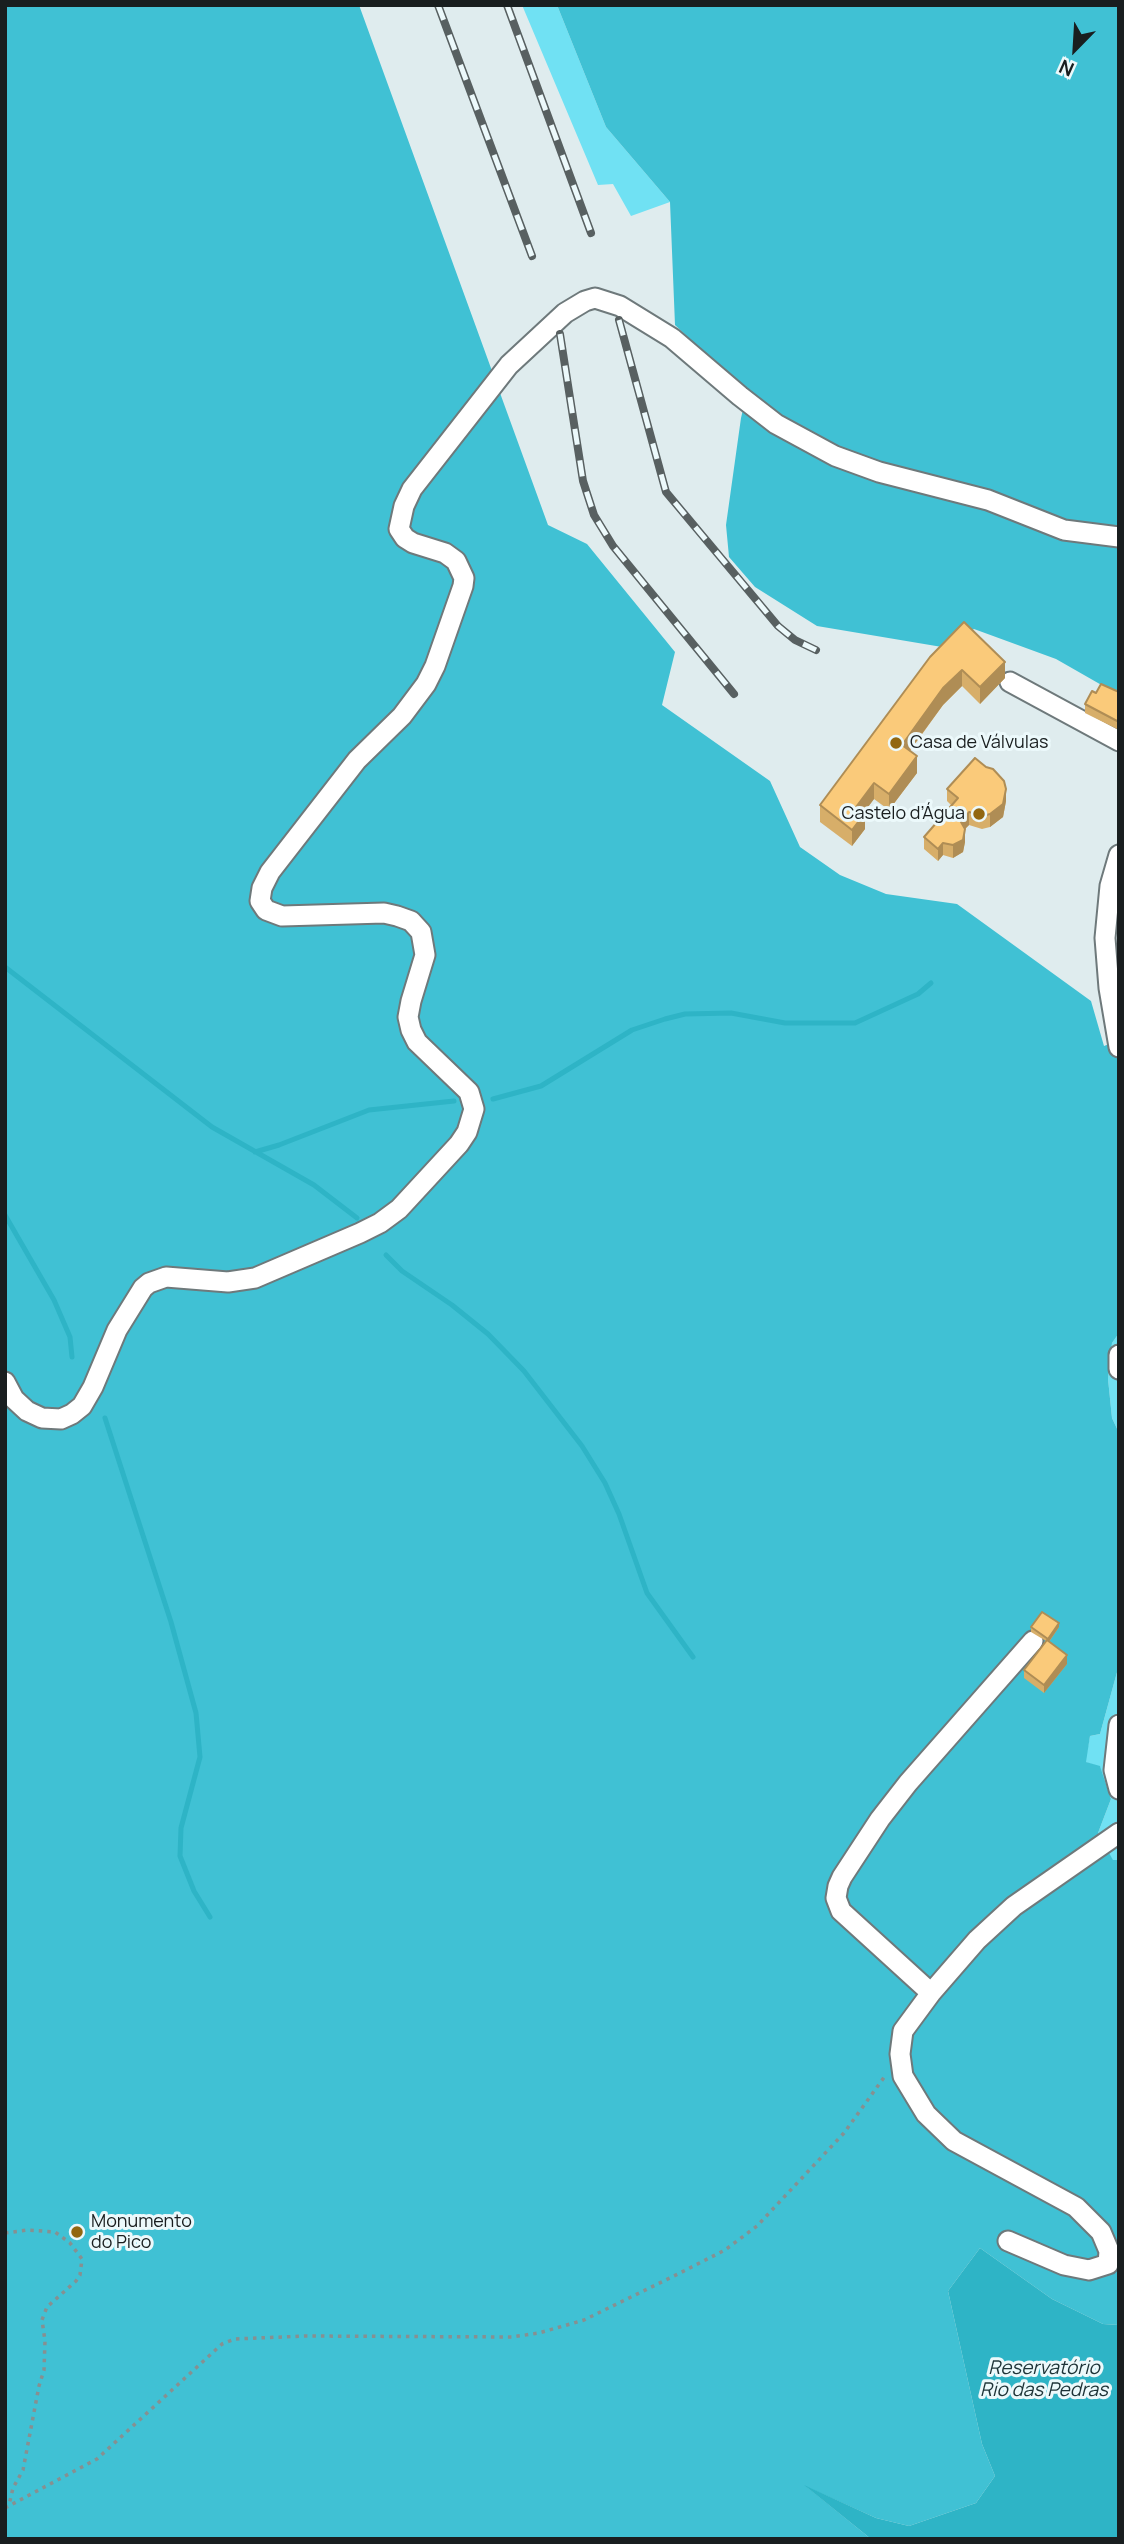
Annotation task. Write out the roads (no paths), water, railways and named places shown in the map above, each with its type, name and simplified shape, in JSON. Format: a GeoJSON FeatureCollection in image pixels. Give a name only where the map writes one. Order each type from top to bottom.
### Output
{"type":"FeatureCollection","features":[{"type":"Feature","properties":{"kind":"street"},"geometry":{"type":"LineString","coordinates":[[5,1382],[14,1399],[27,1411],[42,1418],[61,1419],[72,1414],[82,1406],[126,1315],[149,1283],[166,1277],[214,1282],[255,1278],[360,1233],[399,1209],[467,1132],[474,1109],[469,1092],[417,1042],[408,1017],[425,955],[421,932],[411,921],[384,913],[282,916],[266,910],[260,901],[262,888],[270,872],[357,760],[402,716],[426,684],[435,666],[464,578],[456,561],[444,553],[413,543],[405,538],[399,529],[404,506],[412,489],[509,365],[565,313],[585,301],[595,299],[620,306],[672,338],[776,424],[835,456],[879,472],[988,500],[1064,530],[1119,537]]}},
{"type":"Feature","properties":{"kind":"street"},"geometry":{"type":"LineString","coordinates":[[1010,682],[1119,741]]}},
{"type":"Feature","properties":{"kind":"street"},"geometry":{"type":"LineString","coordinates":[[1119,855],[1110,886],[1105,938],[1109,988],[1119,1047]]}},
{"type":"Feature","properties":{"kind":"street"},"geometry":{"type":"LineString","coordinates":[[1119,1355],[1119,1369]]}},
{"type":"Feature","properties":{"kind":"street"},"geometry":{"type":"LineString","coordinates":[[931,1993],[841,1910],[836,1898],[838,1886],[880,1819],[908,1783],[1033,1641]]}},
{"type":"Feature","properties":{"kind":"street"},"geometry":{"type":"LineString","coordinates":[[1119,1725],[1114,1770],[1119,1789]]}},
{"type":"Feature","properties":{"kind":"street"},"geometry":{"type":"LineString","coordinates":[[1008,2241],[1064,2265],[1089,2270],[1108,2264],[1109,2251],[1101,2232],[1076,2207],[954,2141],[926,2114],[903,2076],[900,2054],[903,2031],[931,1993],[977,1940],[1014,1906],[1119,1833]]}},
{"type":"Feature","properties":{"kind":"water","name":"Reservatório Rio das Pedras"},"geometry":{"type":"Polygon","coordinates":[[[980,2248],[1052,2299],[1103,2324],[1119,2325],[1119,2539],[871,2539],[804,2485],[876,2518],[909,2526],[976,2503],[995,2476],[982,2444],[948,2291],[980,2248]]]}},
{"type":"Feature","properties":{"kind":"waterway"},"geometry":{"type":"LineString","coordinates":[[5,967],[212,1127],[314,1185],[357,1218]]}},
{"type":"Feature","properties":{"kind":"waterway"},"geometry":{"type":"LineString","coordinates":[[493,1099],[541,1086],[632,1030],[665,1019],[685,1014],[731,1013],[785,1023],[855,1023],[918,994],[931,983]]}},
{"type":"Feature","properties":{"kind":"waterway"},"geometry":{"type":"LineString","coordinates":[[255,1152],[369,1110],[454,1101]]}},
{"type":"Feature","properties":{"kind":"waterway"},"geometry":{"type":"LineString","coordinates":[[5,1215],[54,1300],[70,1337],[72,1357]]}},
{"type":"Feature","properties":{"kind":"waterway"},"geometry":{"type":"LineString","coordinates":[[386,1255],[402,1271],[452,1305],[488,1334],[524,1371],[582,1446],[605,1483],[619,1514],[647,1593],[693,1657]]}},
{"type":"Feature","properties":{"kind":"waterway"},"geometry":{"type":"LineString","coordinates":[[105,1418],[171,1622],[196,1713],[200,1757],[181,1828],[180,1856],[194,1891],[210,1917]]}},
{"type":"Feature","properties":{"kind":"railway"},"geometry":{"type":"LineString","coordinates":[[438,5],[532,256]]}},
{"type":"Feature","properties":{"kind":"railway"},"geometry":{"type":"LineString","coordinates":[[507,5],[591,233]]}},
{"type":"Feature","properties":{"kind":"railway"},"geometry":{"type":"LineString","coordinates":[[619,320],[666,492],[778,626],[795,640],[816,650]]}},
{"type":"Feature","properties":{"kind":"railway"},"geometry":{"type":"LineString","coordinates":[[560,334],[583,481],[594,515],[613,546],[734,694]]}},
{"type":"Feature","properties":{"kind":"place","name":"Casa de Válvulas"},"geometry":{"type":"Point","coordinates":[896,743]}},
{"type":"Feature","properties":{"kind":"place","name":"Castelo d’Água"},"geometry":{"type":"Point","coordinates":[979,814]}},
{"type":"Feature","properties":{"kind":"place","name":"Monumento do Pico"},"geometry":{"type":"Point","coordinates":[77,2232]}}]}
